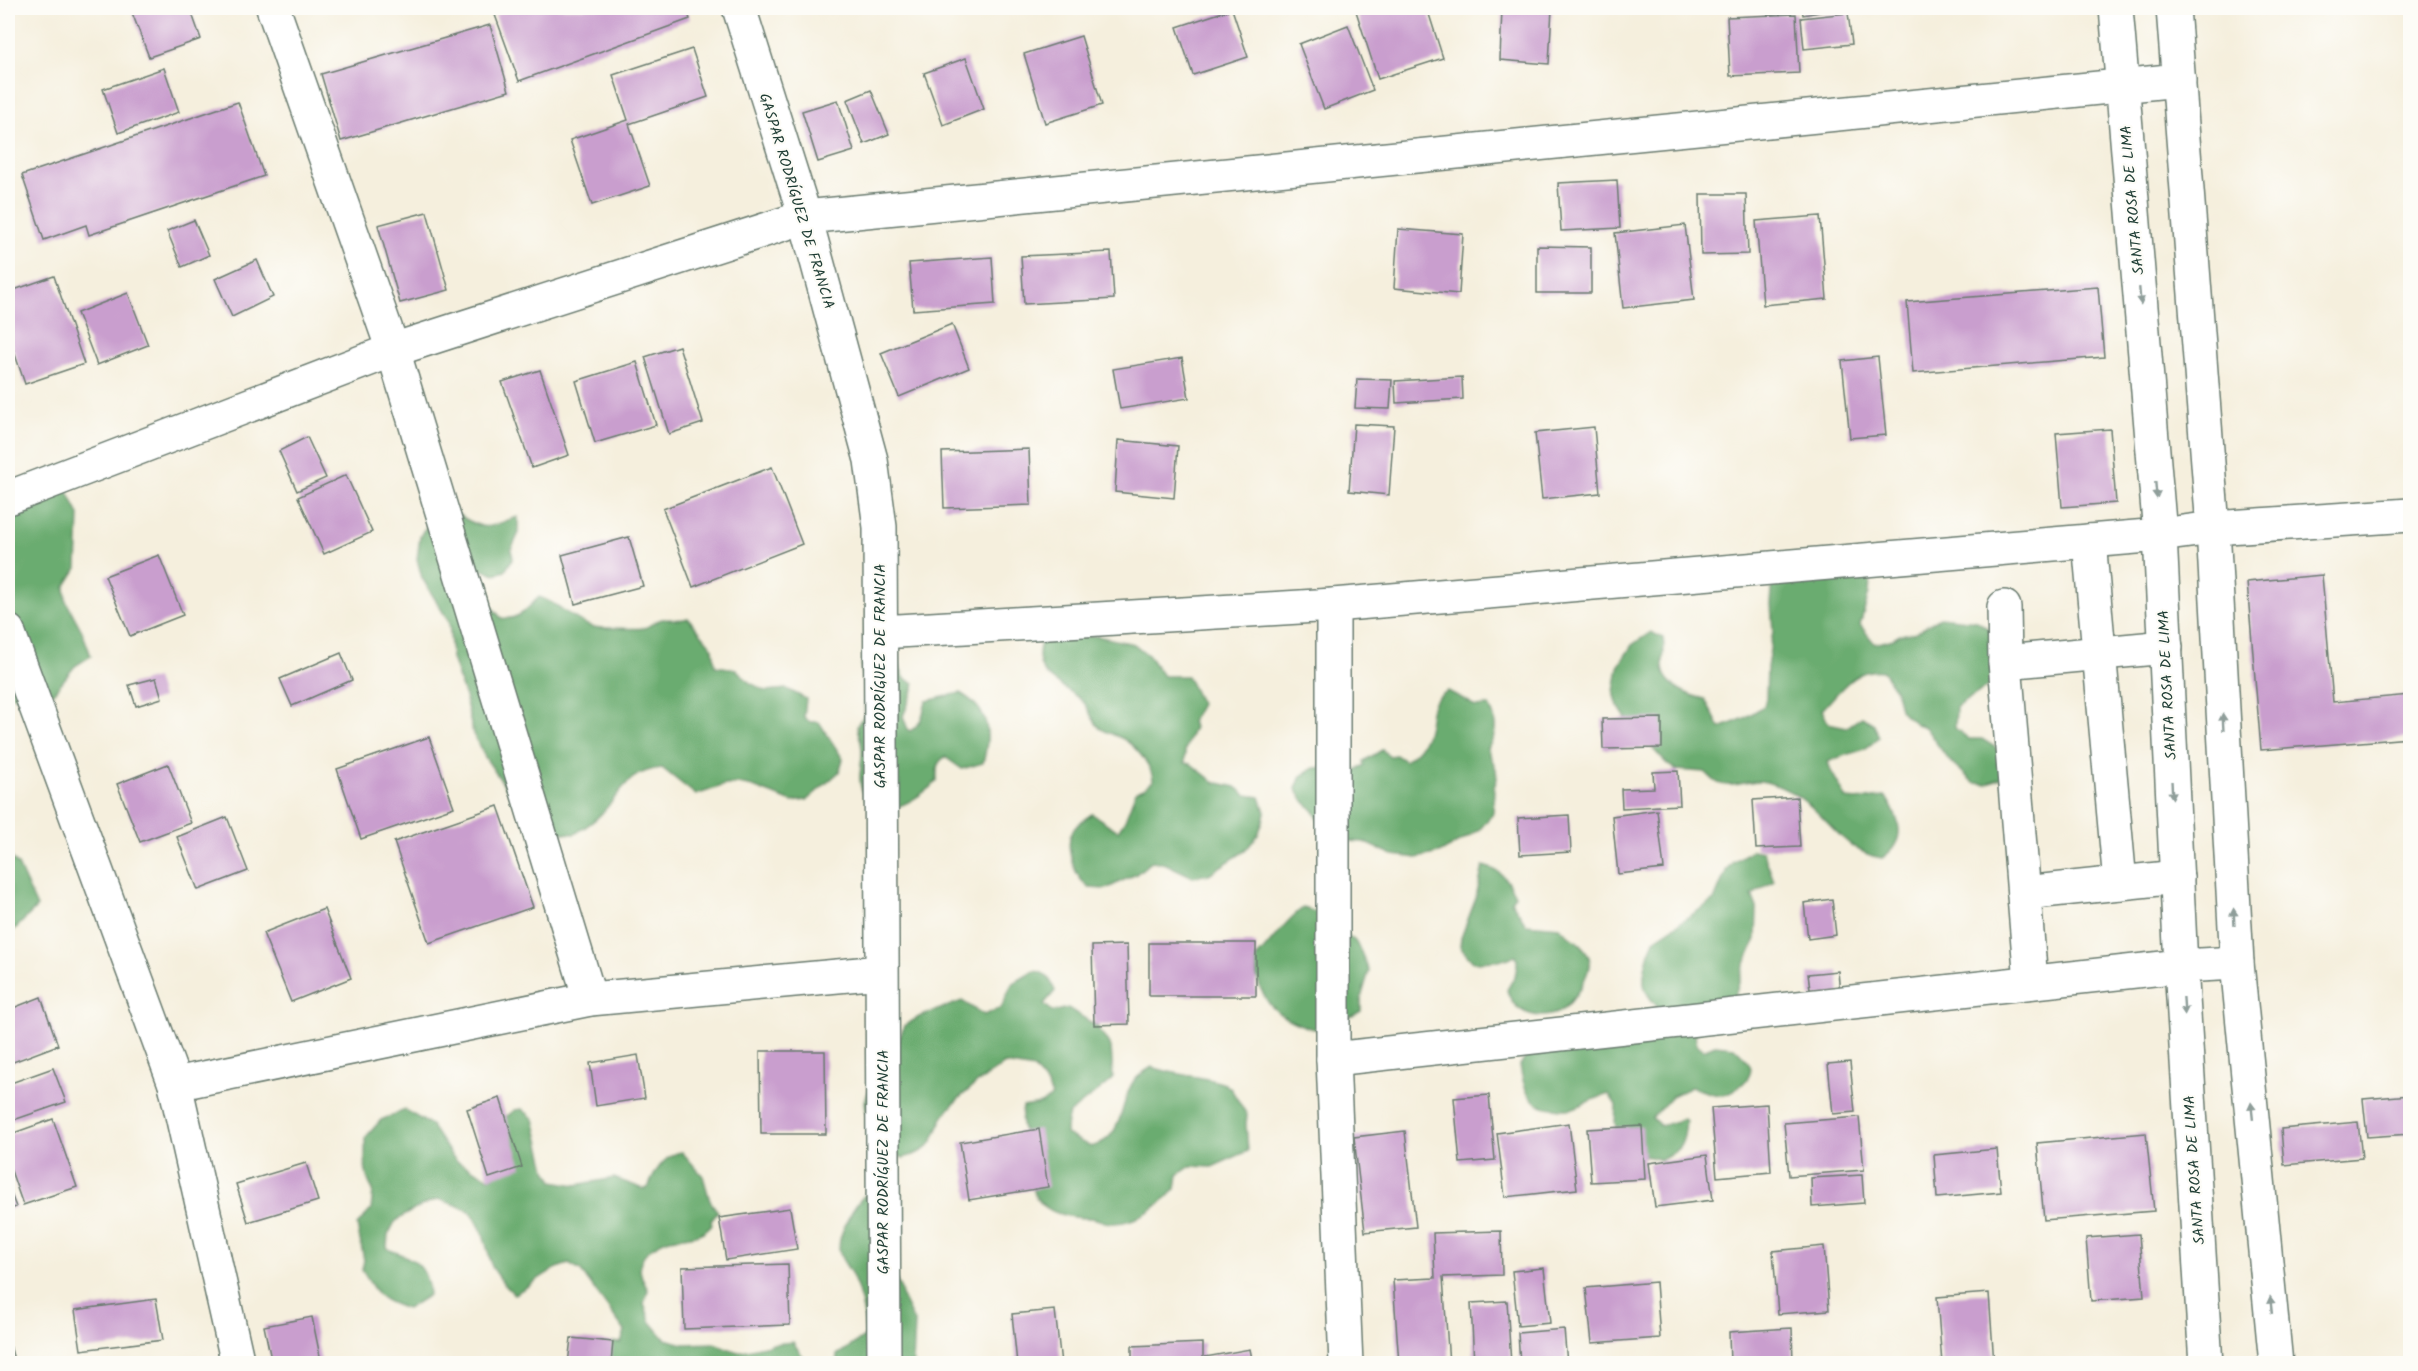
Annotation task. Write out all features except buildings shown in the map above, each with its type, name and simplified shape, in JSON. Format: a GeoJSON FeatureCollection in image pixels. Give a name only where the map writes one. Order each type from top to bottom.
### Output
{"type":"FeatureCollection","features":[{"type":"Feature","properties":{"kind":"street"},"geometry":{"type":"LineString","coordinates":[[273,8],[393,350],[590,999]]}},
{"type":"Feature","properties":{"kind":"street","name":"GASPAR RODRÍGUEZ DE FRANCIA"},"geometry":{"type":"LineString","coordinates":[[739,8],[805,217],[871,460],[880,527],[884,1364]]}},
{"type":"Feature","properties":{"kind":"street","name":"SANTA ROSA DE LIMA"},"geometry":{"type":"LineString","coordinates":[[2116,8],[2160,535],[2181,966],[2206,1364]]}},
{"type":"Feature","properties":{"kind":"street"},"geometry":{"type":"LineString","coordinates":[[2173,8],[2213,528],[2237,963],[2276,1364]]}},
{"type":"Feature","properties":{"kind":"street"},"geometry":{"type":"LineString","coordinates":[[8,498],[393,350],[805,217],[2179,80]]}},
{"type":"Feature","properties":{"kind":"street"},"geometry":{"type":"LineString","coordinates":[[880,632],[1333,604],[2160,535],[2213,528],[2410,515]]}},
{"type":"Feature","properties":{"kind":"street"},"geometry":{"type":"LineString","coordinates":[[2089,541],[2120,883]]}},
{"type":"Feature","properties":{"kind":"street"},"geometry":{"type":"LineString","coordinates":[[1333,604],[1333,1059],[1346,1364]]}},
{"type":"Feature","properties":{"kind":"street"},"geometry":{"type":"LineString","coordinates":[[2004,607],[2005,662],[2031,982]]}},
{"type":"Feature","properties":{"kind":"street"},"geometry":{"type":"LineString","coordinates":[[8,631],[175,1084],[238,1364]]}},
{"type":"Feature","properties":{"kind":"street"},"geometry":{"type":"LineString","coordinates":[[2005,662],[2166,647]]}},
{"type":"Feature","properties":{"kind":"street"},"geometry":{"type":"LineString","coordinates":[[2024,892],[2177,877]]}},
{"type":"Feature","properties":{"kind":"street"},"geometry":{"type":"LineString","coordinates":[[1333,1059],[2181,966],[2237,963]]}},
{"type":"Feature","properties":{"kind":"street"},"geometry":{"type":"LineString","coordinates":[[175,1084],[590,999],[881,972]]}},
{"type":"Feature","properties":{"kind":"green space"},"geometry":{"type":"Polygon","coordinates":[[[62,479],[79,515],[77,568],[65,587],[66,601],[82,631],[91,656],[75,666],[54,692],[34,708],[8,693],[8,491],[62,479]]]}},
{"type":"Feature","properties":{"kind":"green space"},"geometry":{"type":"Polygon","coordinates":[[[459,515],[483,526],[518,517],[518,535],[511,550],[513,558],[505,571],[495,574],[474,567],[482,594],[501,618],[518,616],[539,597],[593,627],[641,628],[662,619],[688,618],[713,648],[715,666],[736,669],[750,683],[766,691],[787,689],[806,699],[804,717],[810,722],[819,722],[843,759],[839,772],[807,800],[792,802],[753,787],[738,784],[725,785],[696,795],[662,768],[650,770],[633,778],[599,816],[575,834],[551,832],[524,798],[506,788],[473,734],[465,697],[452,658],[449,622],[422,578],[417,559],[423,531],[431,523],[459,515]]]}},
{"type":"Feature","properties":{"kind":"green space"},"geometry":{"type":"Polygon","coordinates":[[[1855,558],[1870,580],[1869,593],[1860,625],[1875,644],[1917,632],[1940,617],[1977,621],[2010,643],[1990,685],[1956,707],[1955,728],[1969,739],[1982,739],[1995,747],[2008,762],[2004,777],[1986,784],[1974,783],[1948,759],[1925,727],[1916,724],[1904,714],[1900,709],[1896,691],[1883,671],[1864,673],[1848,682],[1822,710],[1828,723],[1847,727],[1862,717],[1874,724],[1879,737],[1871,745],[1828,762],[1847,799],[1886,797],[1891,805],[1898,821],[1898,837],[1896,844],[1882,858],[1856,848],[1804,800],[1780,787],[1760,781],[1726,785],[1715,781],[1705,772],[1676,770],[1666,763],[1629,723],[1618,706],[1614,692],[1618,667],[1632,645],[1651,632],[1663,638],[1663,666],[1667,679],[1685,692],[1705,699],[1720,728],[1745,718],[1764,706],[1766,698],[1767,667],[1773,631],[1771,604],[1774,563],[1855,558]]]}},
{"type":"Feature","properties":{"kind":"green space"},"geometry":{"type":"Polygon","coordinates":[[[1097,636],[1134,644],[1149,656],[1163,676],[1187,676],[1201,704],[1191,722],[1194,727],[1185,750],[1185,763],[1191,764],[1214,782],[1236,787],[1246,795],[1260,797],[1265,812],[1258,835],[1245,851],[1209,874],[1193,877],[1166,864],[1152,861],[1136,874],[1106,889],[1089,888],[1076,872],[1069,845],[1072,833],[1079,823],[1092,814],[1118,831],[1125,820],[1136,791],[1153,781],[1147,764],[1134,747],[1100,728],[1085,704],[1045,673],[1041,665],[1039,655],[1041,642],[1097,636]]]}},
{"type":"Feature","properties":{"kind":"green space"},"geometry":{"type":"Polygon","coordinates":[[[871,648],[892,650],[905,679],[914,683],[903,716],[908,730],[910,731],[920,722],[926,701],[960,693],[970,700],[983,715],[987,732],[983,763],[962,769],[945,757],[938,765],[937,781],[930,788],[898,807],[886,809],[876,808],[868,802],[862,791],[860,780],[862,749],[857,725],[871,709],[861,666],[862,660],[871,648]]]}},
{"type":"Feature","properties":{"kind":"green space"},"geometry":{"type":"Polygon","coordinates":[[[1448,691],[1475,707],[1489,706],[1494,716],[1495,733],[1487,748],[1496,769],[1497,779],[1494,787],[1493,813],[1481,828],[1439,853],[1417,858],[1393,855],[1364,842],[1347,841],[1321,826],[1314,811],[1296,789],[1301,776],[1314,768],[1348,766],[1355,771],[1364,765],[1364,761],[1382,750],[1390,756],[1396,755],[1405,761],[1425,739],[1433,705],[1440,696],[1448,691]]]}},
{"type":"Feature","properties":{"kind":"green space"},"geometry":{"type":"Polygon","coordinates":[[[1752,850],[1763,852],[1774,881],[1752,895],[1757,908],[1756,939],[1731,1005],[1695,1035],[1697,1044],[1703,1050],[1715,1045],[1734,1047],[1750,1065],[1751,1070],[1746,1080],[1723,1095],[1691,1087],[1672,1096],[1652,1118],[1661,1126],[1683,1119],[1686,1121],[1683,1141],[1678,1149],[1661,1160],[1623,1153],[1615,1123],[1616,1105],[1609,1094],[1568,1109],[1545,1107],[1533,1100],[1525,1088],[1520,1065],[1530,1052],[1659,1009],[1647,993],[1644,981],[1647,959],[1654,940],[1714,900],[1727,869],[1733,862],[1752,850]]]}},
{"type":"Feature","properties":{"kind":"green space"},"geometry":{"type":"Polygon","coordinates":[[[8,854],[18,865],[37,907],[8,936],[8,854]]]}},
{"type":"Feature","properties":{"kind":"green space"},"geometry":{"type":"Polygon","coordinates":[[[1483,866],[1495,870],[1506,879],[1515,895],[1511,901],[1526,924],[1560,927],[1587,952],[1589,963],[1585,979],[1570,1003],[1559,1012],[1542,1016],[1527,1013],[1510,998],[1507,990],[1514,978],[1516,956],[1498,961],[1473,962],[1460,947],[1461,938],[1476,898],[1483,866]]]}},
{"type":"Feature","properties":{"kind":"green space"},"geometry":{"type":"Polygon","coordinates":[[[1303,908],[1336,918],[1349,937],[1354,939],[1369,971],[1361,998],[1361,1011],[1329,1027],[1315,1029],[1279,1014],[1266,999],[1258,981],[1255,959],[1290,919],[1303,908]]]}},
{"type":"Feature","properties":{"kind":"green space"},"geometry":{"type":"Polygon","coordinates":[[[1034,971],[1048,977],[1055,991],[1044,1004],[1053,1012],[1068,1008],[1097,1026],[1111,1047],[1113,1078],[1069,1115],[1066,1134],[1091,1147],[1102,1143],[1116,1128],[1133,1082],[1152,1067],[1216,1081],[1231,1089],[1247,1115],[1248,1151],[1212,1167],[1191,1166],[1178,1175],[1176,1189],[1155,1207],[1130,1220],[1109,1223],[1093,1218],[1056,1213],[1044,1206],[1035,1196],[1030,1178],[1030,1158],[1022,1121],[1023,1107],[1041,1104],[1052,1096],[1047,1085],[1034,1069],[1005,1064],[955,1102],[924,1150],[903,1158],[889,1151],[866,1111],[865,1101],[871,1085],[905,1025],[921,1016],[962,1001],[984,1015],[1001,1008],[1012,984],[1034,971]]]}},
{"type":"Feature","properties":{"kind":"green space"},"geometry":{"type":"Polygon","coordinates":[[[522,1109],[534,1119],[546,1169],[553,1181],[576,1185],[614,1178],[644,1189],[648,1188],[665,1160],[682,1152],[703,1176],[710,1201],[718,1212],[711,1221],[712,1224],[703,1232],[693,1236],[659,1243],[643,1256],[641,1261],[640,1272],[648,1290],[644,1303],[650,1321],[665,1339],[684,1344],[714,1343],[738,1352],[793,1342],[807,1363],[598,1363],[611,1342],[621,1343],[625,1331],[581,1271],[569,1264],[561,1266],[514,1294],[492,1267],[483,1233],[470,1211],[438,1199],[421,1206],[395,1222],[388,1235],[387,1247],[390,1250],[407,1257],[423,1270],[429,1295],[407,1309],[383,1299],[362,1270],[364,1260],[357,1225],[371,1210],[373,1190],[366,1171],[365,1138],[381,1120],[405,1110],[431,1125],[458,1162],[489,1178],[494,1176],[502,1120],[515,1110],[522,1109]]]}},
{"type":"Feature","properties":{"kind":"green space"},"geometry":{"type":"Polygon","coordinates":[[[868,1193],[887,1265],[901,1289],[902,1297],[915,1324],[913,1363],[836,1364],[837,1355],[866,1336],[859,1296],[851,1273],[841,1256],[839,1246],[847,1220],[857,1204],[868,1193]]]}}]}
